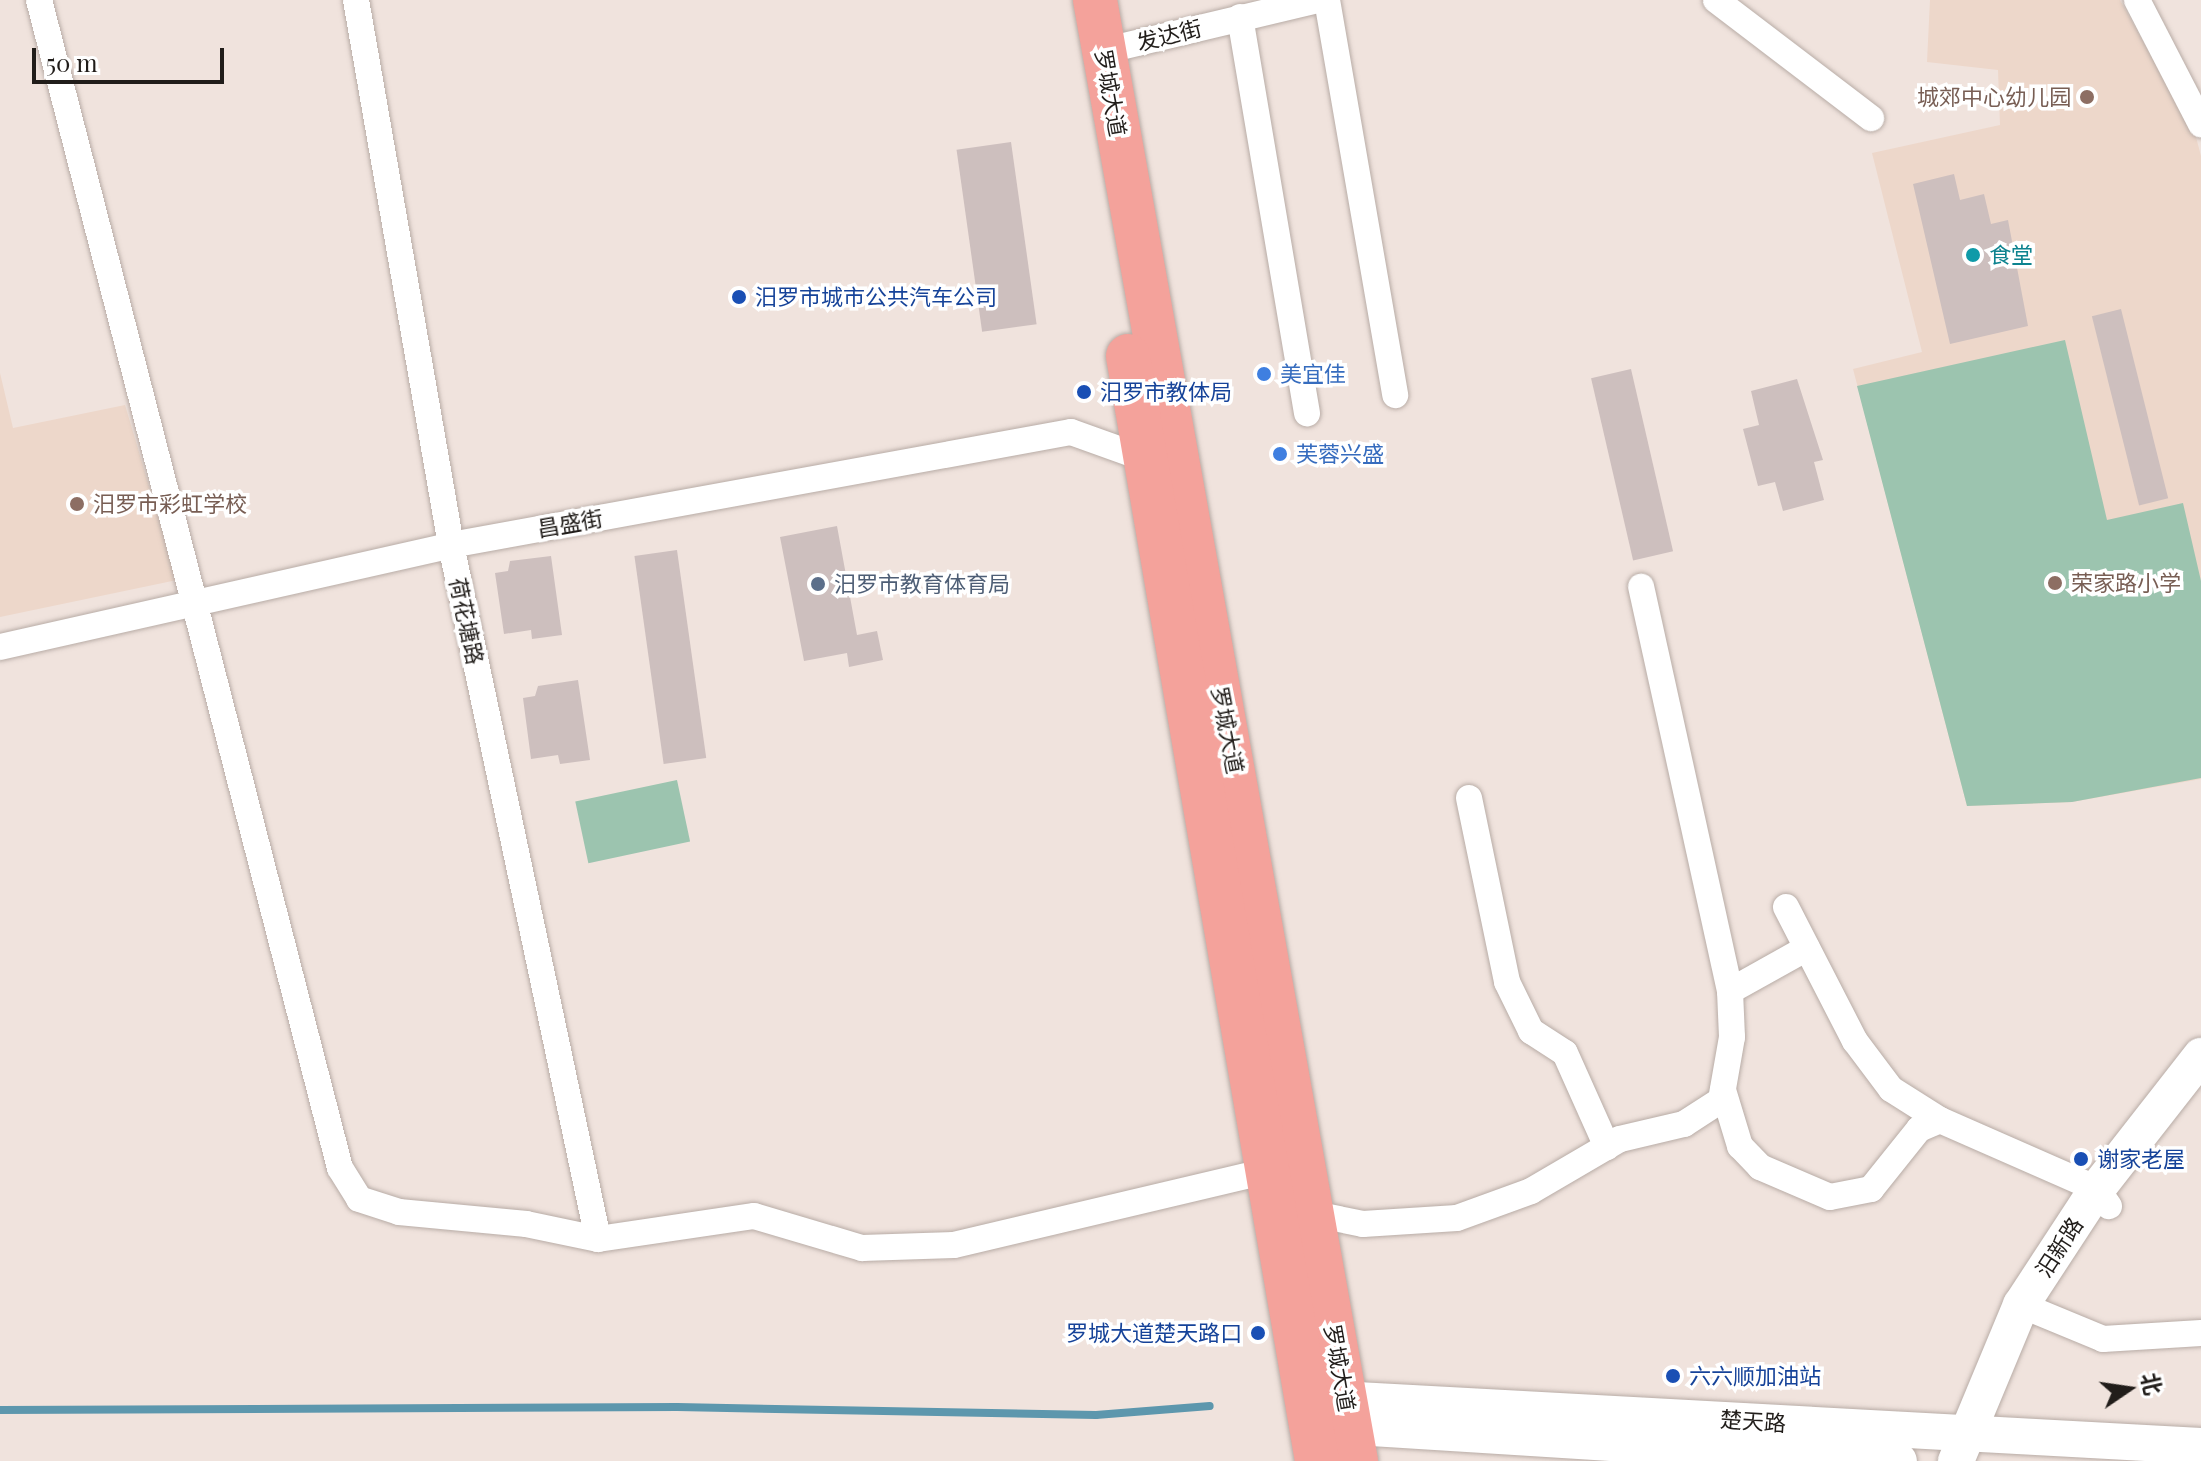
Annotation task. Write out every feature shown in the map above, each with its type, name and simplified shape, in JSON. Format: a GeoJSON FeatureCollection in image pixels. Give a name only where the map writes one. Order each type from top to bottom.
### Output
{"type":"FeatureCollection","features":[{"type":"Feature","properties":{"kind":"highway","name":"罗城大道"},"geometry":{"type":"LineString","coordinates":[[1065,0],[1141,457],[1266,1171],[1330,1428]]}},
{"type":"Feature","properties":{"kind":"highway","name":"罗城大道"},"geometry":{"type":"LineString","coordinates":[[1095,0],[1314,1214],[1330,1428]]}},
{"type":"Feature","properties":{"kind":"main road"},"geometry":{"type":"LineString","coordinates":[[1107,0],[1116,48],[1111,94]]}},
{"type":"Feature","properties":{"kind":"main road","name":"汨新路"},"geometry":{"type":"LineString","coordinates":[[1977,1448],[2028,1308],[2201,1056]]}},
{"type":"Feature","properties":{"kind":"main road"},"geometry":{"type":"LineString","coordinates":[[2103,1198],[2201,1089]]}},
{"type":"Feature","properties":{"kind":"main road","name":"楚天路"},"geometry":{"type":"LineString","coordinates":[[1330,1428],[1977,1448],[2201,1446]]}},
{"type":"Feature","properties":{"kind":"main road","name":"楚天路"},"geometry":{"type":"LineString","coordinates":[[1330,1428],[1899,1461]]}},
{"type":"Feature","properties":{"kind":"street"},"geometry":{"type":"LineString","coordinates":[[39,0],[141,410],[198,600],[340,1168],[359,1199],[399,1212],[526,1224],[598,1239],[754,1216],[862,1248],[954,1245],[1266,1171]]}},
{"type":"Feature","properties":{"kind":"street","name":"荷花塘路"},"geometry":{"type":"LineString","coordinates":[[356,0],[451,545],[598,1239]]}},
{"type":"Feature","properties":{"kind":"street","name":"发达街"},"geometry":{"type":"LineString","coordinates":[[1116,48],[1317,0]]}},
{"type":"Feature","properties":{"kind":"street"},"geometry":{"type":"LineString","coordinates":[[1327,0],[1395,395]]}},
{"type":"Feature","properties":{"kind":"street"},"geometry":{"type":"LineString","coordinates":[[1716,0],[1871,118]]}},
{"type":"Feature","properties":{"kind":"street"},"geometry":{"type":"LineString","coordinates":[[2137,0],[2201,124]]}},
{"type":"Feature","properties":{"kind":"street"},"geometry":{"type":"LineString","coordinates":[[1240,17],[1307,413]]}},
{"type":"Feature","properties":{"kind":"street","name":"昌盛街"},"geometry":{"type":"LineString","coordinates":[[0,647],[451,545],[1071,432],[1141,457]]}},
{"type":"Feature","properties":{"kind":"street"},"geometry":{"type":"LineString","coordinates":[[1314,1214],[1363,1224],[1457,1218],[1531,1191],[1607,1147],[1684,1124],[1721,1100],[1732,1037],[1730,991],[1641,587]]}},
{"type":"Feature","properties":{"kind":"street"},"geometry":{"type":"LineString","coordinates":[[1469,798],[1507,982],[1531,1031],[1565,1053],[1607,1147]]}},
{"type":"Feature","properties":{"kind":"street"},"geometry":{"type":"LineString","coordinates":[[1786,907],[1855,1041],[1891,1089],[1940,1120],[2103,1198]]}},
{"type":"Feature","properties":{"kind":"street"},"geometry":{"type":"LineString","coordinates":[[1730,991],[1807,948]]}},
{"type":"Feature","properties":{"kind":"street"},"geometry":{"type":"LineString","coordinates":[[1723,1090],[1740,1146],[1760,1167],[1830,1197],[1871,1189],[1919,1129],[1940,1120]]}},
{"type":"Feature","properties":{"kind":"street"},"geometry":{"type":"LineString","coordinates":[[2028,1308],[2103,1339],[2201,1333]]}},
{"type":"Feature","properties":{"kind":"shaded area","name":"荣家路小学"},"geometry":{"type":"Polygon","coordinates":[[[1930,0],[2120,0],[2196,137],[2201,156],[2201,779],[2072,802],[1967,806],[1853,369],[1922,352],[1872,153],[2000,125],[1998,70],[1927,62],[1930,0]]]}},
{"type":"Feature","properties":{"kind":"shaded area","name":"汨罗市彩虹学校"},"geometry":{"type":"Polygon","coordinates":[[[0,373],[13,428],[125,405],[177,580],[0,617],[0,373]]]}},
{"type":"Feature","properties":{"kind":"green space","name":"荣家路小学"},"geometry":{"type":"Polygon","coordinates":[[[2065,340],[2107,520],[2183,503],[2201,581],[2201,778],[2072,802],[1967,806],[1857,386],[2065,340]]]}},
{"type":"Feature","properties":{"kind":"green space"},"geometry":{"type":"Polygon","coordinates":[[[677,780],[690,842],[588,863],[575,802],[677,780]]]}},
{"type":"Feature","properties":{"kind":"building"},"geometry":{"type":"Polygon","coordinates":[[[1011,142],[1037,324],[982,332],[957,150],[1011,142]]]}},
{"type":"Feature","properties":{"kind":"building","name":"食堂"},"geometry":{"type":"Polygon","coordinates":[[[1954,174],[1960,200],[1984,194],[1991,224],[2008,220],[2028,326],[1950,344],[1913,184],[1954,174]]]}},
{"type":"Feature","properties":{"kind":"building"},"geometry":{"type":"Polygon","coordinates":[[[2121,309],[2168,498],[2139,505],[2092,316],[2121,309]]]}},
{"type":"Feature","properties":{"kind":"building"},"geometry":{"type":"Polygon","coordinates":[[[1631,369],[1673,551],[1633,560],[1591,378],[1631,369]]]}},
{"type":"Feature","properties":{"kind":"building"},"geometry":{"type":"Polygon","coordinates":[[[1797,379],[1823,460],[1814,462],[1824,500],[1783,511],[1775,482],[1758,486],[1743,429],[1759,425],[1751,391],[1797,379]]]}},
{"type":"Feature","properties":{"kind":"building","name":"汨罗市教育体育局"},"geometry":{"type":"Polygon","coordinates":[[[837,526],[857,635],[877,631],[883,660],[849,667],[847,653],[804,661],[780,537],[837,526]]]}},
{"type":"Feature","properties":{"kind":"building"},"geometry":{"type":"Polygon","coordinates":[[[677,550],[706,758],[664,764],[634,556],[677,550]]]}},
{"type":"Feature","properties":{"kind":"building"},"geometry":{"type":"Polygon","coordinates":[[[551,556],[562,635],[532,639],[531,630],[504,634],[495,573],[508,571],[510,561],[551,556]]]}},
{"type":"Feature","properties":{"kind":"building"},"geometry":{"type":"Polygon","coordinates":[[[578,680],[590,760],[560,764],[558,755],[531,759],[523,698],[535,696],[538,686],[578,680]]]}},
{"type":"Feature","properties":{"kind":"waterway"},"geometry":{"type":"LineString","coordinates":[[0,1410],[677,1407],[1096,1415],[1210,1406]]}},
{"type":"Feature","properties":{"kind":"place","name":"城郊中心幼儿园"},"geometry":{"type":"Point","coordinates":[2087,97]}},
{"type":"Feature","properties":{"kind":"place","name":"食堂"},"geometry":{"type":"Point","coordinates":[1973,255]}},
{"type":"Feature","properties":{"kind":"place","name":"汨罗市城市公共汽车公司"},"geometry":{"type":"Point","coordinates":[739,297]}},
{"type":"Feature","properties":{"kind":"place","name":"美宜佳"},"geometry":{"type":"Point","coordinates":[1264,374]}},
{"type":"Feature","properties":{"kind":"place","name":"汨罗市教体局"},"geometry":{"type":"Point","coordinates":[1084,392]}},
{"type":"Feature","properties":{"kind":"place","name":"芙蓉兴盛"},"geometry":{"type":"Point","coordinates":[1280,454]}},
{"type":"Feature","properties":{"kind":"place","name":"汨罗市彩虹学校"},"geometry":{"type":"Point","coordinates":[77,504]}},
{"type":"Feature","properties":{"kind":"place","name":"荣家路小学"},"geometry":{"type":"Point","coordinates":[2055,583]}},
{"type":"Feature","properties":{"kind":"place","name":"汨罗市教育体育局"},"geometry":{"type":"Point","coordinates":[818,584]}},
{"type":"Feature","properties":{"kind":"place","name":"谢家老屋"},"geometry":{"type":"Point","coordinates":[2081,1159]}},
{"type":"Feature","properties":{"kind":"place","name":"罗城大道楚天路口"},"geometry":{"type":"Point","coordinates":[1258,1333]}},
{"type":"Feature","properties":{"kind":"place","name":"六六顺加油站"},"geometry":{"type":"Point","coordinates":[1673,1376]}}]}
